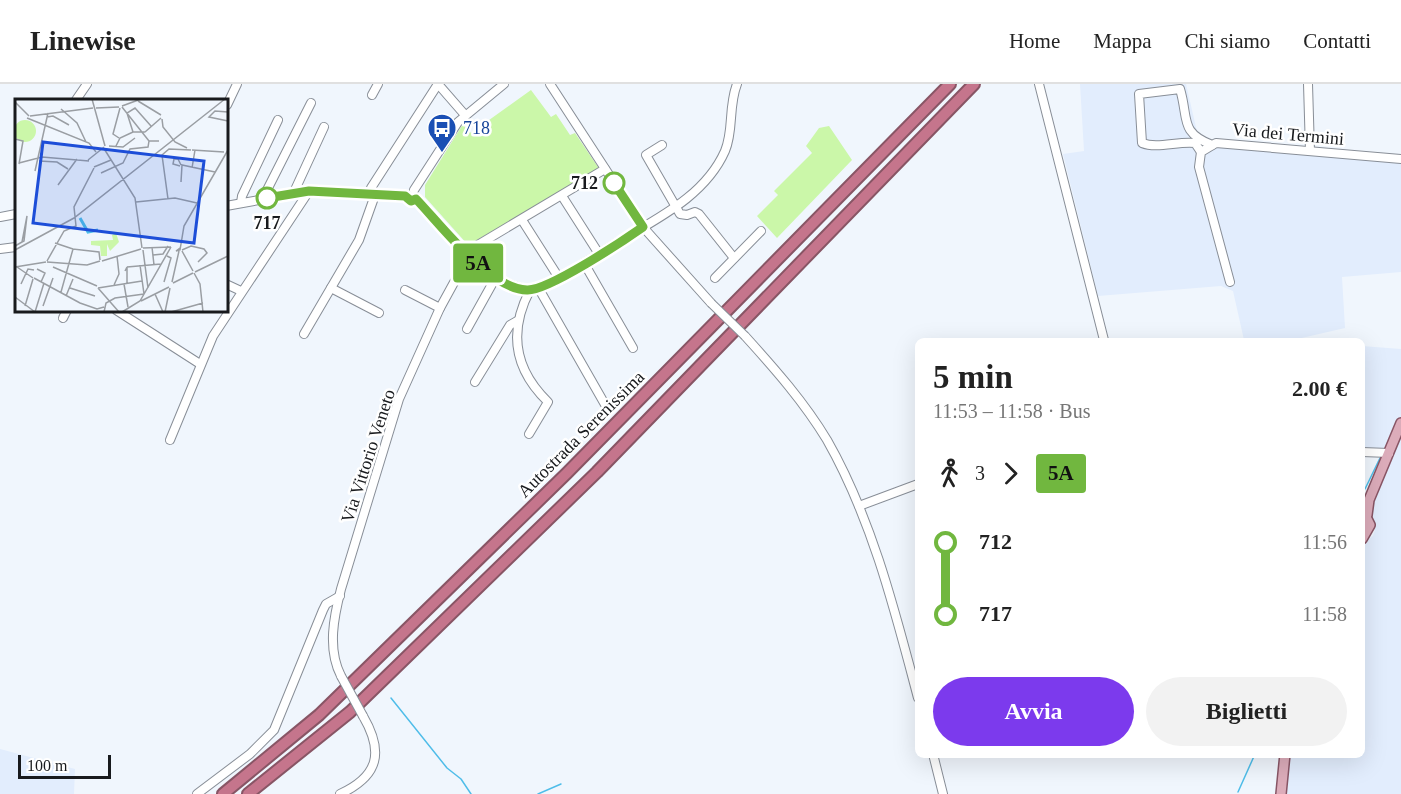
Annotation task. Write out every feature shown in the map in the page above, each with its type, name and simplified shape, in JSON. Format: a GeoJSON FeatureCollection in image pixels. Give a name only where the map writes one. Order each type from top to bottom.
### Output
{"type":"FeatureCollection","features":[{"type":"Feature","properties":{"kind":"highway","name":"Autostrada Serenissima"},"geometry":{"type":"LineString","coordinates":[[223,794],[319,715],[525,515],[950,84]]}},
{"type":"Feature","properties":{"kind":"highway","name":"Autostrada Serenissima"},"geometry":{"type":"LineString","coordinates":[[248,794],[350,712],[597,472],[974,84]]}},
{"type":"Feature","properties":{"kind":"main road"},"geometry":{"type":"LineString","coordinates":[[1365,502],[1401,423]]}},
{"type":"Feature","properties":{"kind":"main road"},"geometry":{"type":"LineString","coordinates":[[1365,516],[1370,529],[1365,535]]}},
{"type":"Feature","properties":{"kind":"main road"},"geometry":{"type":"LineString","coordinates":[[1281,794],[1285,758]]}},
{"type":"Feature","properties":{"kind":"street"},"geometry":{"type":"LineString","coordinates":[[77,99],[87,84]]}},
{"type":"Feature","properties":{"kind":"street"},"geometry":{"type":"LineString","coordinates":[[228,103],[237,84]]}},
{"type":"Feature","properties":{"kind":"street"},"geometry":{"type":"LineString","coordinates":[[372,95],[378,84]]}},
{"type":"Feature","properties":{"kind":"street"},"geometry":{"type":"LineString","coordinates":[[414,190],[465,115],[504,84]]}},
{"type":"Feature","properties":{"kind":"street"},"geometry":{"type":"LineString","coordinates":[[550,84],[643,227],[711,303],[786,381],[810,415],[846,476],[859,506],[906,650],[915,686]]}},
{"type":"Feature","properties":{"kind":"street"},"geometry":{"type":"LineString","coordinates":[[414,190],[417,195],[416,199],[467,253],[496,277],[512,286],[530,290],[539,289],[643,227],[696,191],[718,164],[726,149],[730,131],[730,106],[737,84]]}},
{"type":"Feature","properties":{"kind":"street"},"geometry":{"type":"LineString","coordinates":[[1039,84],[1103,338]]}},
{"type":"Feature","properties":{"kind":"street"},"geometry":{"type":"LineString","coordinates":[[1308,84],[1310,151]]}},
{"type":"Feature","properties":{"kind":"street"},"geometry":{"type":"LineString","coordinates":[[304,334],[359,240],[373,195],[371,188],[441,85],[465,115]]}},
{"type":"Feature","properties":{"kind":"street"},"geometry":{"type":"LineString","coordinates":[[1212,145],[1196,139],[1189,132],[1180,89],[1139,94],[1142,143],[1148,146],[1195,142],[1201,152],[1200,167],[1230,282]]}},
{"type":"Feature","properties":{"kind":"street"},"geometry":{"type":"LineString","coordinates":[[267,198],[266,192],[311,103]]}},
{"type":"Feature","properties":{"kind":"street"},"geometry":{"type":"LineString","coordinates":[[241,203],[278,120]]}},
{"type":"Feature","properties":{"kind":"street"},"geometry":{"type":"LineString","coordinates":[[294,192],[324,127]]}},
{"type":"Feature","properties":{"kind":"street","name":"Via dei Termini"},"geometry":{"type":"LineString","coordinates":[[1201,152],[1216,143],[1401,159]]}},
{"type":"Feature","properties":{"kind":"street"},"geometry":{"type":"LineString","coordinates":[[662,145],[646,155],[676,206],[683,215],[696,212],[699,214],[734,258]]}},
{"type":"Feature","properties":{"kind":"street"},"geometry":{"type":"LineString","coordinates":[[467,253],[605,170]]}},
{"type":"Feature","properties":{"kind":"street"},"geometry":{"type":"LineString","coordinates":[[405,196],[408,190],[414,190]]}},
{"type":"Feature","properties":{"kind":"street"},"geometry":{"type":"LineString","coordinates":[[170,440],[200,364],[241,291],[309,191]]}},
{"type":"Feature","properties":{"kind":"street"},"geometry":{"type":"LineString","coordinates":[[228,206],[309,191],[405,196]]}},
{"type":"Feature","properties":{"kind":"street"},"geometry":{"type":"LineString","coordinates":[[405,196],[408,201],[416,199]]}},
{"type":"Feature","properties":{"kind":"street"},"geometry":{"type":"LineString","coordinates":[[562,196],[599,254]]}},
{"type":"Feature","properties":{"kind":"street"},"geometry":{"type":"LineString","coordinates":[[0,217],[15,214]]}},
{"type":"Feature","properties":{"kind":"street"},"geometry":{"type":"LineString","coordinates":[[522,219],[560,278]]}},
{"type":"Feature","properties":{"kind":"street"},"geometry":{"type":"LineString","coordinates":[[715,278],[761,231]]}},
{"type":"Feature","properties":{"kind":"street"},"geometry":{"type":"LineString","coordinates":[[0,249],[15,247]]}},
{"type":"Feature","properties":{"kind":"street","name":"Via Vittorio Veneto"},"geometry":{"type":"LineString","coordinates":[[340,794],[365,779],[374,762],[374,738],[341,676],[333,637],[340,596],[399,399],[467,253]]}},
{"type":"Feature","properties":{"kind":"street"},"geometry":{"type":"LineString","coordinates":[[584,263],[633,348]]}},
{"type":"Feature","properties":{"kind":"street"},"geometry":{"type":"LineString","coordinates":[[467,329],[496,277]]}},
{"type":"Feature","properties":{"kind":"street"},"geometry":{"type":"LineString","coordinates":[[228,285],[241,291]]}},
{"type":"Feature","properties":{"kind":"street"},"geometry":{"type":"LineString","coordinates":[[331,288],[379,313]]}},
{"type":"Feature","properties":{"kind":"street"},"geometry":{"type":"LineString","coordinates":[[539,289],[607,408]]}},
{"type":"Feature","properties":{"kind":"street"},"geometry":{"type":"LineString","coordinates":[[405,290],[440,308]]}},
{"type":"Feature","properties":{"kind":"street"},"geometry":{"type":"LineString","coordinates":[[529,434],[548,402],[533,384],[518,355],[517,321],[530,290]]}},
{"type":"Feature","properties":{"kind":"street"},"geometry":{"type":"LineString","coordinates":[[119,312],[200,364]]}},
{"type":"Feature","properties":{"kind":"street"},"geometry":{"type":"LineString","coordinates":[[475,382],[510,325],[517,321]]}},
{"type":"Feature","properties":{"kind":"street"},"geometry":{"type":"LineString","coordinates":[[1365,452],[1389,453]]}},
{"type":"Feature","properties":{"kind":"street"},"geometry":{"type":"LineString","coordinates":[[859,506],[915,484]]}},
{"type":"Feature","properties":{"kind":"street"},"geometry":{"type":"LineString","coordinates":[[197,794],[250,754],[274,730],[323,610],[326,604],[340,596]]}},
{"type":"Feature","properties":{"kind":"street"},"geometry":{"type":"LineString","coordinates":[[934,758],[944,794]]}},
{"type":"Feature","properties":{"kind":"shaded area"},"geometry":{"type":"Polygon","coordinates":[[[1080,84],[1186,84],[1198,136],[1216,145],[1401,161],[1401,272],[1342,277],[1345,328],[1302,338],[1244,338],[1233,291],[1221,286],[1098,296],[1063,154],[1084,151],[1080,84]]]}},
{"type":"Feature","properties":{"kind":"shaded area"},"geometry":{"type":"Polygon","coordinates":[[[1365,346],[1401,349],[1401,419],[1388,450],[1365,450],[1365,346]]]}},
{"type":"Feature","properties":{"kind":"shaded area"},"geometry":{"type":"Polygon","coordinates":[[[1401,433],[1401,794],[1284,794],[1288,758],[1365,758],[1365,541],[1373,536],[1375,530],[1370,514],[1401,433]]]}},
{"type":"Feature","properties":{"kind":"shaded area"},"geometry":{"type":"Polygon","coordinates":[[[0,749],[75,769],[74,794],[0,794],[0,749]]]}},
{"type":"Feature","properties":{"kind":"green space"},"geometry":{"type":"Polygon","coordinates":[[[531,90],[551,117],[556,114],[570,135],[575,133],[600,170],[468,245],[425,197],[425,185],[463,124],[471,133],[531,90]]]}},
{"type":"Feature","properties":{"kind":"green space"},"geometry":{"type":"Polygon","coordinates":[[[829,126],[852,160],[777,238],[757,216],[778,195],[774,191],[812,153],[806,146],[819,128],[829,126]]]}},
{"type":"Feature","properties":{"kind":"waterway"},"geometry":{"type":"LineString","coordinates":[[1365,489],[1380,458]]}},
{"type":"Feature","properties":{"kind":"waterway"},"geometry":{"type":"LineString","coordinates":[[391,698],[447,768],[461,779],[471,794]]}},
{"type":"Feature","properties":{"kind":"waterway"},"geometry":{"type":"LineString","coordinates":[[1238,792],[1253,758]]}},
{"type":"Feature","properties":{"kind":"waterway"},"geometry":{"type":"LineString","coordinates":[[538,794],[561,784]]}},
{"type":"Feature","properties":{"kind":"bus line","name":"5A"},"geometry":{"type":"LineString","coordinates":[[267,198],[309,191],[405,196],[408,201],[416,199],[468,255],[496,277],[512,286],[526,290],[539,289],[562,277],[643,227],[614,183]]}},
{"type":"Feature","properties":{"kind":"place","name":"718"},"geometry":{"type":"Point","coordinates":[442,154]}},
{"type":"Feature","properties":{"kind":"place","name":"712"},"geometry":{"type":"Point","coordinates":[614,183]}},
{"type":"Feature","properties":{"kind":"place","name":"717"},"geometry":{"type":"Point","coordinates":[267,198]}}]}
